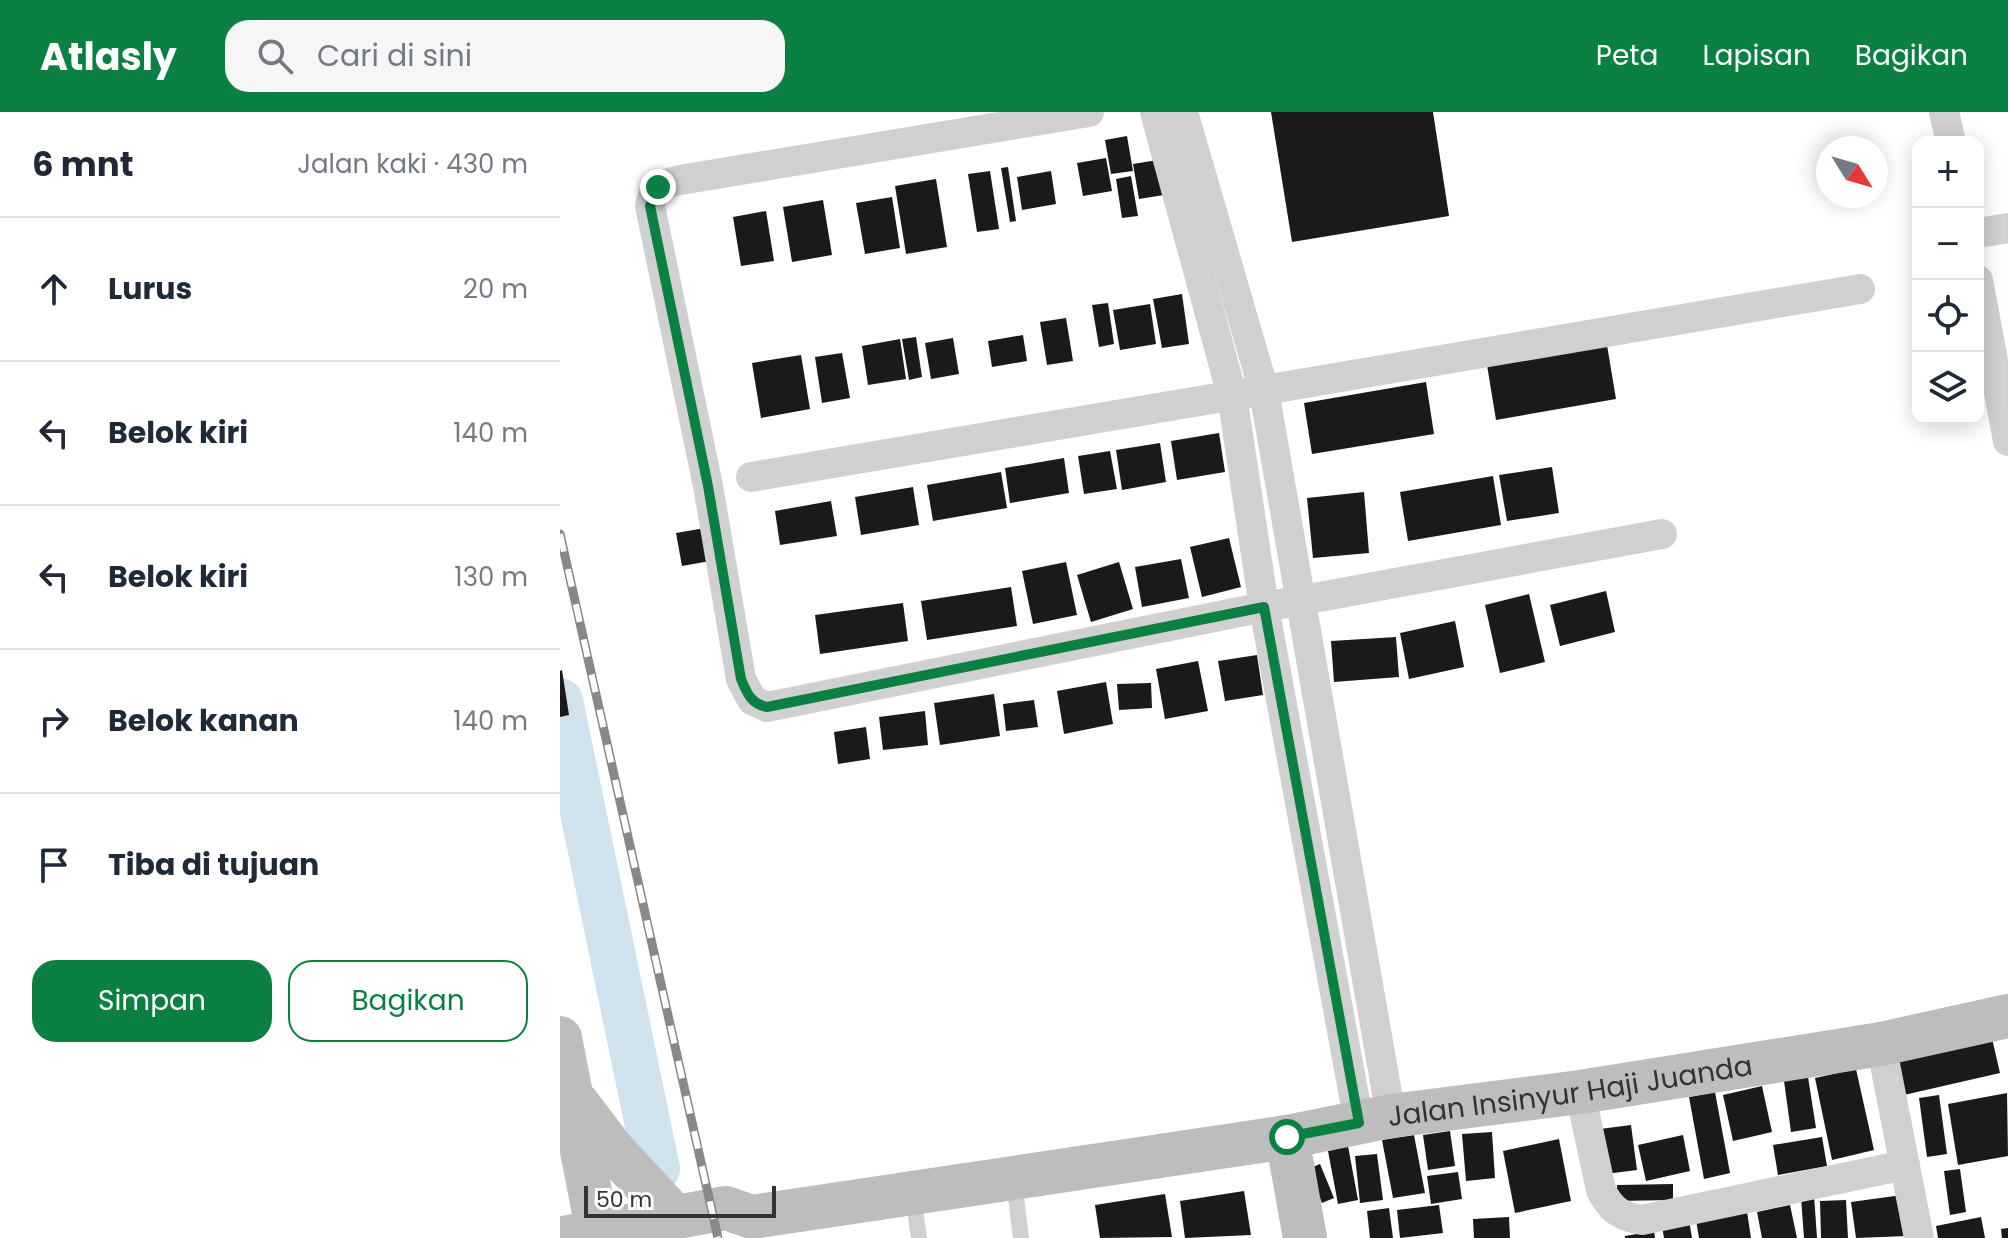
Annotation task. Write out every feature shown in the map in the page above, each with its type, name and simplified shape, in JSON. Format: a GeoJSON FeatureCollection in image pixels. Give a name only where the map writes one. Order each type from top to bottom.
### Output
{"type":"FeatureCollection","features":[{"type":"Feature","properties":{"kind":"street"},"geometry":{"type":"LineString","coordinates":[[1089,112],[680,180],[658,187],[652,194],[650,206],[708,486],[741,679],[752,700],[767,707],[1300,600],[1662,534]]}},
{"type":"Feature","properties":{"kind":"street"},"geometry":{"type":"LineString","coordinates":[[1155,112],[1232,395],[1264,607],[1305,837],[1375,1120]]}},
{"type":"Feature","properties":{"kind":"street"},"geometry":{"type":"LineString","coordinates":[[1183,112],[1264,391],[1342,831],[1375,1120]]}},
{"type":"Feature","properties":{"kind":"street"},"geometry":{"type":"LineString","coordinates":[[1944,112],[1950,136]]}},
{"type":"Feature","properties":{"kind":"street"},"geometry":{"type":"LineString","coordinates":[[1984,232],[2008,228]]}},
{"type":"Feature","properties":{"kind":"street"},"geometry":{"type":"LineString","coordinates":[[751,477],[1860,289]]}},
{"type":"Feature","properties":{"kind":"street"},"geometry":{"type":"LineString","coordinates":[[1984,303],[2001,369],[2008,441]]}},
{"type":"Feature","properties":{"kind":"street"},"geometry":{"type":"LineString","coordinates":[[1305,837],[1342,831]]}},
{"type":"Feature","properties":{"kind":"street","name":"Jalan Insinyur Haji Juanda"},"geometry":{"type":"LineString","coordinates":[[580,1233],[693,1228],[726,1208],[752,1217],[1013,1175],[1287,1137],[1375,1120],[1580,1092],[1881,1044],[2008,1016]]}},
{"type":"Feature","properties":{"kind":"street"},"geometry":{"type":"LineString","coordinates":[[560,1038],[572,1095],[580,1233]]}},
{"type":"Feature","properties":{"kind":"street"},"geometry":{"type":"LineString","coordinates":[[1881,1044],[1919,1238]]}},
{"type":"Feature","properties":{"kind":"street"},"geometry":{"type":"LineString","coordinates":[[1580,1092],[1601,1190],[1608,1204],[1628,1218],[1642,1220],[1905,1165]]}},
{"type":"Feature","properties":{"kind":"street"},"geometry":{"type":"LineString","coordinates":[[572,1095],[613,1150],[693,1228]]}},
{"type":"Feature","properties":{"kind":"street"},"geometry":{"type":"LineString","coordinates":[[1287,1137],[1305,1238]]}},
{"type":"Feature","properties":{"kind":"lane"},"geometry":{"type":"LineString","coordinates":[[1013,1175],[1021,1238]]}},
{"type":"Feature","properties":{"kind":"lane"},"geometry":{"type":"LineString","coordinates":[[912,1191],[919,1238]]}},
{"type":"Feature","properties":{"kind":"building"},"geometry":{"type":"Polygon","coordinates":[[[1271,112],[1433,112],[1449,216],[1292,242],[1271,112]]]}},
{"type":"Feature","properties":{"kind":"building"},"geometry":{"type":"Polygon","coordinates":[[[1127,136],[1133,171],[1111,174],[1105,140],[1127,136]]]}},
{"type":"Feature","properties":{"kind":"building"},"geometry":{"type":"Polygon","coordinates":[[[1106,158],[1112,191],[1083,196],[1077,163],[1106,158]]]}},
{"type":"Feature","properties":{"kind":"building"},"geometry":{"type":"Polygon","coordinates":[[[1164,159],[1170,194],[1139,199],[1133,164],[1164,159]]]}},
{"type":"Feature","properties":{"kind":"building"},"geometry":{"type":"Polygon","coordinates":[[[1008,167],[1016,221],[1010,222],[1001,168],[1008,167]]]}},
{"type":"Feature","properties":{"kind":"building"},"geometry":{"type":"Polygon","coordinates":[[[990,171],[999,229],[977,232],[968,174],[990,171]]]}},
{"type":"Feature","properties":{"kind":"building"},"geometry":{"type":"Polygon","coordinates":[[[1051,171],[1056,204],[1022,210],[1017,177],[1051,171]]]}},
{"type":"Feature","properties":{"kind":"building"},"geometry":{"type":"Polygon","coordinates":[[[1131,176],[1138,216],[1122,218],[1116,179],[1131,176]]]}},
{"type":"Feature","properties":{"kind":"building"},"geometry":{"type":"Polygon","coordinates":[[[936,179],[947,247],[906,254],[895,186],[936,179]]]}},
{"type":"Feature","properties":{"kind":"building"},"geometry":{"type":"Polygon","coordinates":[[[892,197],[900,248],[865,254],[856,203],[892,197]]]}},
{"type":"Feature","properties":{"kind":"building"},"geometry":{"type":"Polygon","coordinates":[[[823,200],[832,255],[792,262],[783,207],[823,200]]]}},
{"type":"Feature","properties":{"kind":"building"},"geometry":{"type":"Polygon","coordinates":[[[766,211],[774,261],[741,266],[733,217],[766,211]]]}},
{"type":"Feature","properties":{"kind":"building"},"geometry":{"type":"Polygon","coordinates":[[[1182,294],[1189,344],[1162,348],[1153,299],[1182,294]]]}},
{"type":"Feature","properties":{"kind":"building"},"geometry":{"type":"Polygon","coordinates":[[[1108,303],[1114,344],[1099,347],[1092,305],[1108,303]]]}},
{"type":"Feature","properties":{"kind":"building"},"geometry":{"type":"Polygon","coordinates":[[[1150,304],[1156,344],[1120,350],[1113,310],[1150,304]]]}},
{"type":"Feature","properties":{"kind":"building"},"geometry":{"type":"Polygon","coordinates":[[[1066,318],[1073,361],[1047,365],[1040,322],[1066,318]]]}},
{"type":"Feature","properties":{"kind":"building"},"geometry":{"type":"Polygon","coordinates":[[[1023,335],[1027,361],[992,367],[988,341],[1023,335]]]}},
{"type":"Feature","properties":{"kind":"building"},"geometry":{"type":"Polygon","coordinates":[[[916,337],[922,377],[909,380],[902,339],[916,337]]]}},
{"type":"Feature","properties":{"kind":"building"},"geometry":{"type":"Polygon","coordinates":[[[953,338],[959,374],[931,379],[925,343],[953,338]]]}},
{"type":"Feature","properties":{"kind":"building"},"geometry":{"type":"Polygon","coordinates":[[[900,339],[906,379],[868,385],[862,346],[900,339]]]}},
{"type":"Feature","properties":{"kind":"building"},"geometry":{"type":"Polygon","coordinates":[[[1607,345],[1616,399],[1496,420],[1487,365],[1607,345]]]}},
{"type":"Feature","properties":{"kind":"building"},"geometry":{"type":"Polygon","coordinates":[[[842,353],[850,398],[822,403],[815,357],[842,353]]]}},
{"type":"Feature","properties":{"kind":"building"},"geometry":{"type":"Polygon","coordinates":[[[801,355],[810,409],[761,418],[752,363],[801,355]]]}},
{"type":"Feature","properties":{"kind":"building"},"geometry":{"type":"Polygon","coordinates":[[[1426,382],[1434,434],[1312,454],[1304,403],[1426,382]]]}},
{"type":"Feature","properties":{"kind":"building"},"geometry":{"type":"Polygon","coordinates":[[[1219,433],[1225,472],[1177,480],[1171,441],[1219,433]]]}},
{"type":"Feature","properties":{"kind":"building"},"geometry":{"type":"Polygon","coordinates":[[[1160,443],[1166,482],[1122,490],[1116,450],[1160,443]]]}},
{"type":"Feature","properties":{"kind":"building"},"geometry":{"type":"Polygon","coordinates":[[[1110,451],[1117,489],[1084,494],[1078,456],[1110,451]]]}},
{"type":"Feature","properties":{"kind":"building"},"geometry":{"type":"Polygon","coordinates":[[[1064,458],[1069,493],[1010,503],[1005,468],[1064,458]]]}},
{"type":"Feature","properties":{"kind":"building"},"geometry":{"type":"Polygon","coordinates":[[[1552,467],[1559,513],[1507,521],[1499,475],[1552,467]]]}},
{"type":"Feature","properties":{"kind":"building"},"geometry":{"type":"Polygon","coordinates":[[[1001,472],[1007,508],[933,521],[927,485],[1001,472]]]}},
{"type":"Feature","properties":{"kind":"building"},"geometry":{"type":"Polygon","coordinates":[[[1493,476],[1501,525],[1408,541],[1400,492],[1493,476]]]}},
{"type":"Feature","properties":{"kind":"building"},"geometry":{"type":"Polygon","coordinates":[[[913,487],[919,525],[861,535],[855,497],[913,487]]]}},
{"type":"Feature","properties":{"kind":"building"},"geometry":{"type":"Polygon","coordinates":[[[1364,492],[1369,553],[1313,558],[1307,498],[1364,492]]]}},
{"type":"Feature","properties":{"kind":"building"},"geometry":{"type":"Polygon","coordinates":[[[831,501],[837,536],[780,545],[775,511],[831,501]]]}},
{"type":"Feature","properties":{"kind":"building"},"geometry":{"type":"Polygon","coordinates":[[[711,527],[716,560],[682,566],[676,533],[711,527]]]}},
{"type":"Feature","properties":{"kind":"building"},"geometry":{"type":"Polygon","coordinates":[[[1229,538],[1241,587],[1202,597],[1190,547],[1229,538]]]}},
{"type":"Feature","properties":{"kind":"building"},"geometry":{"type":"Polygon","coordinates":[[[1181,559],[1189,598],[1142,607],[1135,567],[1181,559]]]}},
{"type":"Feature","properties":{"kind":"building"},"geometry":{"type":"Polygon","coordinates":[[[1066,562],[1077,615],[1033,624],[1022,571],[1066,562]]]}},
{"type":"Feature","properties":{"kind":"building"},"geometry":{"type":"Polygon","coordinates":[[[1119,562],[1133,609],[1091,622],[1077,575],[1119,562]]]}},
{"type":"Feature","properties":{"kind":"building"},"geometry":{"type":"Polygon","coordinates":[[[1011,587],[1017,626],[927,640],[921,601],[1011,587]]]}},
{"type":"Feature","properties":{"kind":"building"},"geometry":{"type":"Polygon","coordinates":[[[1606,591],[1615,632],[1560,646],[1550,605],[1606,591]]]}},
{"type":"Feature","properties":{"kind":"building"},"geometry":{"type":"Polygon","coordinates":[[[1529,594],[1545,662],[1500,673],[1485,605],[1529,594]]]}},
{"type":"Feature","properties":{"kind":"building"},"geometry":{"type":"Polygon","coordinates":[[[903,603],[908,641],[820,654],[815,615],[903,603]]]}},
{"type":"Feature","properties":{"kind":"building"},"geometry":{"type":"Polygon","coordinates":[[[1455,621],[1464,667],[1409,679],[1400,633],[1455,621]]]}},
{"type":"Feature","properties":{"kind":"building"},"geometry":{"type":"Polygon","coordinates":[[[1396,637],[1399,677],[1334,682],[1331,641],[1396,637]]]}},
{"type":"Feature","properties":{"kind":"building"},"geometry":{"type":"Polygon","coordinates":[[[1257,655],[1263,695],[1225,701],[1218,661],[1257,655]]]}},
{"type":"Feature","properties":{"kind":"building"},"geometry":{"type":"Polygon","coordinates":[[[1198,661],[1208,711],[1165,719],[1156,669],[1198,661]]]}},
{"type":"Feature","properties":{"kind":"building"},"geometry":{"type":"Polygon","coordinates":[[[560,671],[569,715],[560,717],[560,671]]]}},
{"type":"Feature","properties":{"kind":"building"},"geometry":{"type":"Polygon","coordinates":[[[1106,682],[1113,724],[1064,734],[1057,691],[1106,682]]]}},
{"type":"Feature","properties":{"kind":"building"},"geometry":{"type":"Polygon","coordinates":[[[1151,683],[1152,708],[1119,710],[1117,684],[1151,683]]]}},
{"type":"Feature","properties":{"kind":"building"},"geometry":{"type":"Polygon","coordinates":[[[994,694],[1000,736],[940,745],[934,703],[994,694]]]}},
{"type":"Feature","properties":{"kind":"building"},"geometry":{"type":"Polygon","coordinates":[[[1034,700],[1038,727],[1006,731],[1003,704],[1034,700]]]}},
{"type":"Feature","properties":{"kind":"building"},"geometry":{"type":"Polygon","coordinates":[[[925,711],[928,745],[883,750],[879,717],[925,711]]]}},
{"type":"Feature","properties":{"kind":"building"},"geometry":{"type":"Polygon","coordinates":[[[866,727],[870,759],[838,764],[834,732],[866,727]]]}},
{"type":"Feature","properties":{"kind":"building"},"geometry":{"type":"Polygon","coordinates":[[[1991,1034],[2000,1073],[1904,1095],[1896,1056],[1991,1034]]]}},
{"type":"Feature","properties":{"kind":"building"},"geometry":{"type":"Polygon","coordinates":[[[1856,1069],[1874,1150],[1832,1160],[1815,1078],[1856,1069]]]}},
{"type":"Feature","properties":{"kind":"building"},"geometry":{"type":"Polygon","coordinates":[[[1808,1077],[1816,1128],[1791,1132],[1784,1081],[1808,1077]]]}},
{"type":"Feature","properties":{"kind":"building"},"geometry":{"type":"Polygon","coordinates":[[[1762,1086],[1772,1132],[1733,1141],[1723,1095],[1762,1086]]]}},
{"type":"Feature","properties":{"kind":"building"},"geometry":{"type":"Polygon","coordinates":[[[1715,1092],[1730,1173],[1704,1179],[1689,1097],[1715,1092]]]}},
{"type":"Feature","properties":{"kind":"building"},"geometry":{"type":"Polygon","coordinates":[[[2007,1093],[2008,1156],[1958,1165],[1948,1104],[2007,1093]]]}},
{"type":"Feature","properties":{"kind":"building"},"geometry":{"type":"Polygon","coordinates":[[[1939,1095],[1947,1154],[1927,1157],[1919,1098],[1939,1095]]]}},
{"type":"Feature","properties":{"kind":"building"},"geometry":{"type":"Polygon","coordinates":[[[1631,1125],[1637,1170],[1606,1174],[1600,1129],[1631,1125]]]}},
{"type":"Feature","properties":{"kind":"building"},"geometry":{"type":"Polygon","coordinates":[[[1450,1131],[1455,1166],[1428,1170],[1423,1135],[1450,1131]]]}},
{"type":"Feature","properties":{"kind":"building"},"geometry":{"type":"Polygon","coordinates":[[[1492,1132],[1495,1178],[1466,1181],[1462,1134],[1492,1132]]]}},
{"type":"Feature","properties":{"kind":"building"},"geometry":{"type":"Polygon","coordinates":[[[1414,1135],[1425,1193],[1393,1198],[1382,1140],[1414,1135]]]}},
{"type":"Feature","properties":{"kind":"building"},"geometry":{"type":"Polygon","coordinates":[[[1683,1135],[1690,1171],[1646,1181],[1638,1145],[1683,1135]]]}},
{"type":"Feature","properties":{"kind":"building"},"geometry":{"type":"Polygon","coordinates":[[[1822,1137],[1827,1166],[1778,1175],[1773,1145],[1822,1137]]]}},
{"type":"Feature","properties":{"kind":"building"},"geometry":{"type":"Polygon","coordinates":[[[1559,1139],[1571,1201],[1515,1213],[1503,1151],[1559,1139]]]}},
{"type":"Feature","properties":{"kind":"building"},"geometry":{"type":"Polygon","coordinates":[[[1348,1146],[1358,1200],[1338,1204],[1328,1151],[1348,1146]]]}},
{"type":"Feature","properties":{"kind":"building"},"geometry":{"type":"Polygon","coordinates":[[[1377,1154],[1383,1200],[1360,1203],[1355,1156],[1377,1154]]]}},
{"type":"Feature","properties":{"kind":"building"},"geometry":{"type":"Polygon","coordinates":[[[1320,1164],[1334,1198],[1322,1203],[1308,1169],[1320,1164]]]}},
{"type":"Feature","properties":{"kind":"building"},"geometry":{"type":"Polygon","coordinates":[[[1960,1169],[1966,1212],[1950,1215],[1944,1171],[1960,1169]]]}},
{"type":"Feature","properties":{"kind":"building"},"geometry":{"type":"Polygon","coordinates":[[[1458,1172],[1462,1199],[1431,1204],[1427,1176],[1458,1172]]]}},
{"type":"Feature","properties":{"kind":"building"},"geometry":{"type":"Polygon","coordinates":[[[1673,1184],[1673,1200],[1617,1201],[1617,1185],[1673,1184]]]}},
{"type":"Feature","properties":{"kind":"building"},"geometry":{"type":"Polygon","coordinates":[[[1244,1191],[1251,1235],[1185,1238],[1180,1201],[1244,1191]]]}},
{"type":"Feature","properties":{"kind":"building"},"geometry":{"type":"Polygon","coordinates":[[[1165,1194],[1172,1237],[1100,1238],[1095,1205],[1165,1194]]]}},
{"type":"Feature","properties":{"kind":"building"},"geometry":{"type":"Polygon","coordinates":[[[1814,1195],[1817,1238],[1804,1238],[1801,1197],[1814,1195]]]}},
{"type":"Feature","properties":{"kind":"building"},"geometry":{"type":"Polygon","coordinates":[[[1902,1195],[1908,1236],[1856,1238],[1851,1202],[1902,1195]]]}},
{"type":"Feature","properties":{"kind":"building"},"geometry":{"type":"Polygon","coordinates":[[[1846,1200],[1848,1238],[1821,1238],[1820,1201],[1846,1200]]]}},
{"type":"Feature","properties":{"kind":"building"},"geometry":{"type":"Polygon","coordinates":[[[1439,1205],[1443,1233],[1400,1238],[1397,1210],[1439,1205]]]}},
{"type":"Feature","properties":{"kind":"building"},"geometry":{"type":"Polygon","coordinates":[[[1746,1205],[1751,1238],[1699,1238],[1695,1214],[1746,1205]]]}},
{"type":"Feature","properties":{"kind":"building"},"geometry":{"type":"Polygon","coordinates":[[[1790,1205],[1797,1238],[1762,1238],[1757,1212],[1790,1205]]]}},
{"type":"Feature","properties":{"kind":"building"},"geometry":{"type":"Polygon","coordinates":[[[1389,1208],[1393,1238],[1370,1238],[1367,1211],[1389,1208]]]}},
{"type":"Feature","properties":{"kind":"building"},"geometry":{"type":"Polygon","coordinates":[[[1688,1214],[1692,1238],[1664,1238],[1661,1220],[1688,1214]]]}},
{"type":"Feature","properties":{"kind":"building"},"geometry":{"type":"Polygon","coordinates":[[[1509,1217],[1510,1238],[1474,1238],[1473,1219],[1509,1217]]]}},
{"type":"Feature","properties":{"kind":"building"},"geometry":{"type":"Polygon","coordinates":[[[1981,1217],[1985,1238],[1938,1238],[1936,1226],[1981,1217]]]}},
{"type":"Feature","properties":{"kind":"building"},"geometry":{"type":"Polygon","coordinates":[[[2008,1228],[2008,1238],[2002,1238],[2001,1229],[2008,1228]]]}},
{"type":"Feature","properties":{"kind":"building"},"geometry":{"type":"Polygon","coordinates":[[[1654,1231],[1655,1238],[1625,1238],[1625,1236],[1654,1231]]]}},
{"type":"Feature","properties":{"kind":"waterway"},"geometry":{"type":"LineString","coordinates":[[560,701],[657,1169]]}},
{"type":"Feature","properties":{"kind":"railway"},"geometry":{"type":"LineString","coordinates":[[560,534],[718,1238]]}},
{"type":"Feature","properties":{"kind":"route"},"geometry":{"type":"LineString","coordinates":[[658,187],[652,194],[650,206],[708,486],[741,679],[745,690],[759,705],[767,707],[1264,607],[1359,1123],[1287,1137]]}}]}
